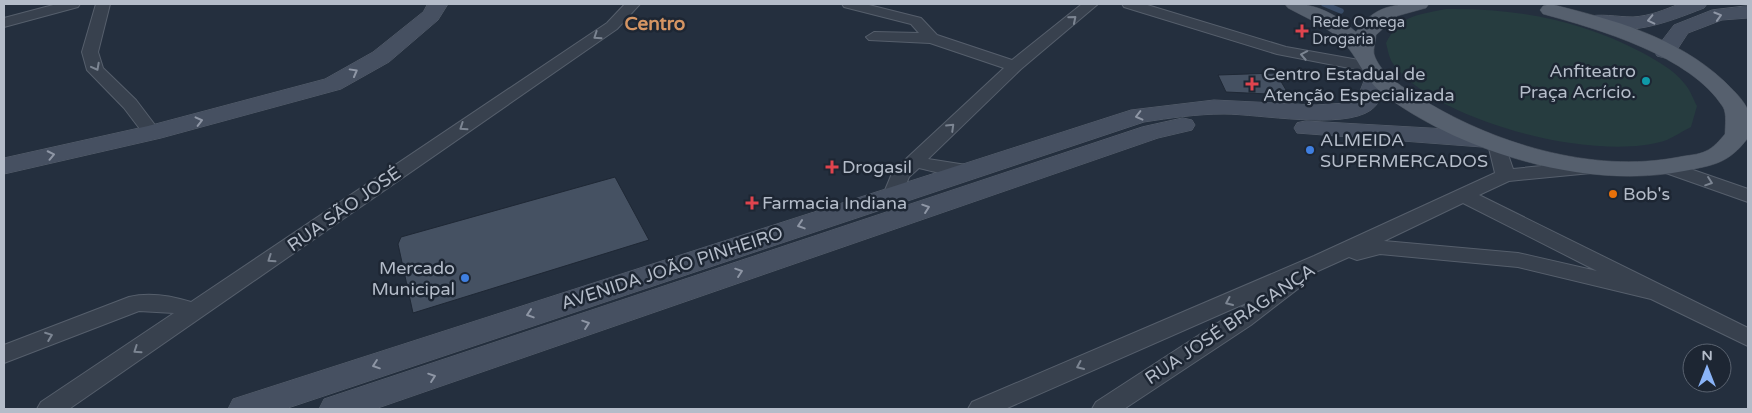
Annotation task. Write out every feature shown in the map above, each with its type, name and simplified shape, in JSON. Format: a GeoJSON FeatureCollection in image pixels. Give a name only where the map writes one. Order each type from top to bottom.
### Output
{"type":"FeatureCollection","features":[{"type":"Feature","properties":{"kind":"main road"},"geometry":{"type":"LineString","coordinates":[[4,166],[152,133],[333,84],[381,57],[431,16],[438,4]]}},
{"type":"Feature","properties":{"kind":"main road"},"geometry":{"type":"LineString","coordinates":[[1295,4],[1336,26],[1400,98],[1436,119],[1490,142],[1547,158],[1598,167],[1670,168],[1748,149]]}},
{"type":"Feature","properties":{"kind":"main road"},"geometry":{"type":"LineString","coordinates":[[1369,64],[1367,28],[1387,13],[1419,4]]}},
{"type":"Feature","properties":{"kind":"main road"},"geometry":{"type":"LineString","coordinates":[[1592,21],[1631,23],[1653,21],[1697,4]]}},
{"type":"Feature","properties":{"kind":"main road"},"geometry":{"type":"LineString","coordinates":[[1550,7],[1633,36],[1665,51],[1710,79],[1748,92]]}},
{"type":"Feature","properties":{"kind":"main road"},"geometry":{"type":"LineString","coordinates":[[1665,51],[1681,30],[1719,14],[1748,12]]}},
{"type":"Feature","properties":{"kind":"main road","name":"AVENIDA JOÃO PINHEIRO"},"geometry":{"type":"LineString","coordinates":[[245,409],[1140,115],[1181,109],[1224,107],[1334,112],[1361,106],[1372,94],[1369,64]]}},
{"type":"Feature","properties":{"kind":"main road"},"geometry":{"type":"LineString","coordinates":[[1710,79],[1735,107],[1738,134],[1716,156]]}},
{"type":"Feature","properties":{"kind":"main road","name":"AVENIDA JOÃO PINHEIRO"},"geometry":{"type":"LineString","coordinates":[[336,409],[1151,132],[1184,125],[1217,124],[1418,134],[1490,142]]}},
{"type":"Feature","properties":{"kind":"street"},"geometry":{"type":"LineString","coordinates":[[4,23],[73,4]]}},
{"type":"Feature","properties":{"kind":"street"},"geometry":{"type":"LineString","coordinates":[[103,4],[90,52],[95,70],[130,104],[152,133]]}},
{"type":"Feature","properties":{"kind":"street","name":"RUA SÃO JOSÉ"},"geometry":{"type":"LineString","coordinates":[[50,409],[612,26],[633,4]]}},
{"type":"Feature","properties":{"kind":"street"},"geometry":{"type":"LineString","coordinates":[[849,4],[916,21],[932,38]]}},
{"type":"Feature","properties":{"kind":"street"},"geometry":{"type":"LineString","coordinates":[[893,195],[900,175],[1016,66],[1091,4]]}},
{"type":"Feature","properties":{"kind":"street"},"geometry":{"type":"LineString","coordinates":[[1129,4],[1283,51],[1369,64]]}},
{"type":"Feature","properties":{"kind":"street"},"geometry":{"type":"LineString","coordinates":[[874,37],[932,38],[1016,66]]}},
{"type":"Feature","properties":{"kind":"street"},"geometry":{"type":"LineString","coordinates":[[1490,142],[1505,176]]}},
{"type":"Feature","properties":{"kind":"street"},"geometry":{"type":"LineString","coordinates":[[916,161],[938,167],[972,171]]}},
{"type":"Feature","properties":{"kind":"street"},"geometry":{"type":"LineString","coordinates":[[986,408],[1322,261],[1505,176],[1598,167]]}},
{"type":"Feature","properties":{"kind":"street"},"geometry":{"type":"LineString","coordinates":[[1670,168],[1748,196]]}},
{"type":"Feature","properties":{"kind":"street","name":"RUA JOSÉ BRAGANÇA"},"geometry":{"type":"LineString","coordinates":[[1463,195],[1748,338]]}},
{"type":"Feature","properties":{"kind":"street","name":"RUA JOSÉ BRAGANÇA"},"geometry":{"type":"LineString","coordinates":[[1104,409],[1243,319],[1322,261],[1380,247],[1518,260],[1655,292]]}},
{"type":"Feature","properties":{"kind":"street"},"geometry":{"type":"LineString","coordinates":[[4,354],[137,303],[173,304],[195,311]]}},
{"type":"Feature","properties":{"kind":"green space"},"geometry":{"type":"Polygon","coordinates":[[[1446,9],[1497,11],[1546,18],[1594,32],[1641,52],[1670,70],[1688,88],[1697,106],[1691,127],[1664,141],[1634,146],[1599,146],[1560,141],[1520,132],[1481,120],[1445,104],[1415,85],[1394,65],[1386,43],[1397,27],[1410,18],[1446,9]]]}},
{"type":"Feature","properties":{"kind":"building","name":"Centro Estadual de Atenção Especializada"},"geometry":{"type":"Polygon","coordinates":[[[1276,73],[1289,95],[1226,92],[1218,75],[1276,73]]]}},
{"type":"Feature","properties":{"kind":"building","name":"Mercado Municipal"},"geometry":{"type":"Polygon","coordinates":[[[615,177],[649,240],[413,313],[398,244],[401,237],[615,177]]]}},
{"type":"Feature","properties":{"kind":"waterway"},"geometry":{"type":"LineString","coordinates":[[1324,4],[1341,11]]}},
{"type":"Feature","properties":{"kind":"place","name":"Rede Omega Drogaria"},"geometry":{"type":"Point","coordinates":[1302,31]}},
{"type":"Feature","properties":{"kind":"place","name":"Anfiteatro Praça Acrício."},"geometry":{"type":"Point","coordinates":[1646,81]}},
{"type":"Feature","properties":{"kind":"place","name":"Centro Estadual de Atenção Especializada"},"geometry":{"type":"Point","coordinates":[1252,84]}},
{"type":"Feature","properties":{"kind":"place","name":"ALMEIDA SUPERMERCADOS"},"geometry":{"type":"Point","coordinates":[1310,150]}},
{"type":"Feature","properties":{"kind":"place","name":"Drogasil"},"geometry":{"type":"Point","coordinates":[832,167]}},
{"type":"Feature","properties":{"kind":"place","name":"Bob's"},"geometry":{"type":"Point","coordinates":[1613,194]}},
{"type":"Feature","properties":{"kind":"place","name":"Farmacia Indiana"},"geometry":{"type":"Point","coordinates":[752,203]}},
{"type":"Feature","properties":{"kind":"place","name":"Mercado Municipal"},"geometry":{"type":"Point","coordinates":[465,278]}},
{"type":"Feature","properties":{"kind":"district","name":"Centro"},"geometry":{"type":"Point","coordinates":[655,24]}}]}
